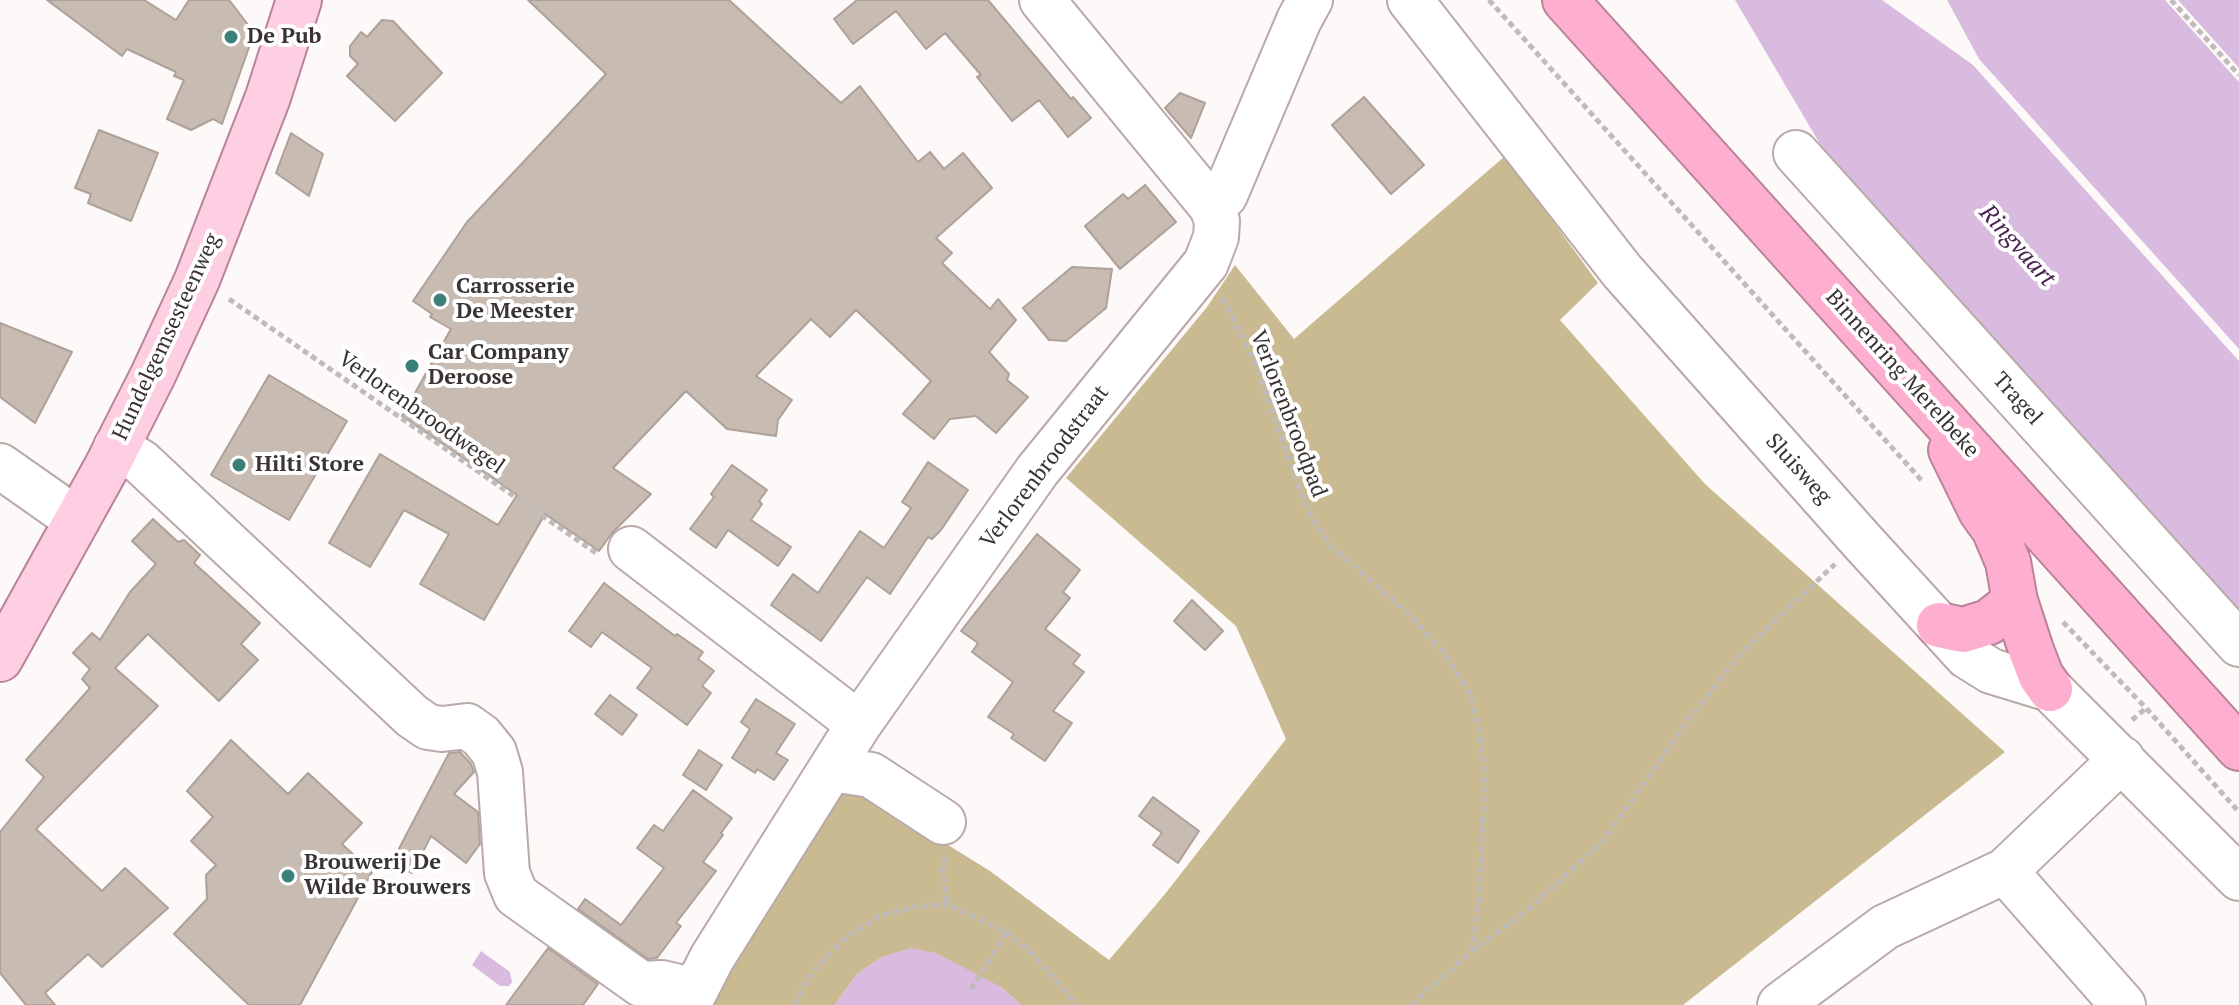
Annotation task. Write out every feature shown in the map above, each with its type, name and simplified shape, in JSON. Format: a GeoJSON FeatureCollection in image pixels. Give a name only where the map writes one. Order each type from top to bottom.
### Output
{"type":"FeatureCollection","features":[{"type":"Feature","properties":{"kind":"highway","name":"Binnenring Merelbeke"},"geometry":{"type":"LineString","coordinates":[[1565,0],[2239,748]]}},
{"type":"Feature","properties":{"kind":"highway"},"geometry":{"type":"LineString","coordinates":[[1924,398],[1981,511],[1994,529],[2008,562],[2015,601],[2041,676],[2050,689]]}},
{"type":"Feature","properties":{"kind":"highway"},"geometry":{"type":"LineString","coordinates":[[1939,625],[1963,630],[1989,622],[2015,601]]}},
{"type":"Feature","properties":{"kind":"main road","name":"Hundelgemsesteenweg"},"geometry":{"type":"LineString","coordinates":[[0,659],[116,447],[197,280],[268,97],[292,3]]}},
{"type":"Feature","properties":{"kind":"street"},"geometry":{"type":"LineString","coordinates":[[1042,0],[1212,207],[1225,195],[1310,0]]}},
{"type":"Feature","properties":{"kind":"street","name":"Sluisweg"},"geometry":{"type":"LineString","coordinates":[[1410,0],[1622,271],[1967,656],[1991,671],[2050,689],[2239,878]]}},
{"type":"Feature","properties":{"kind":"street","name":"Tragel"},"geometry":{"type":"LineString","coordinates":[[1796,153],[2239,644]]}},
{"type":"Feature","properties":{"kind":"street","name":"Verlorenbroodstraat"},"geometry":{"type":"LineString","coordinates":[[691,998],[712,958],[859,724],[1037,471],[1206,263],[1216,237],[1217,221],[1212,207]]}},
{"type":"Feature","properties":{"kind":"street"},"geometry":{"type":"LineString","coordinates":[[116,447],[152,472],[412,716],[428,727],[467,726],[481,736],[494,752],[500,772],[507,873],[516,895],[641,984],[662,983],[691,998]]}},
{"type":"Feature","properties":{"kind":"street"},"geometry":{"type":"LineString","coordinates":[[0,466],[77,520]]}},
{"type":"Feature","properties":{"kind":"street"},"geometry":{"type":"LineString","coordinates":[[631,549],[859,724]]}},
{"type":"Feature","properties":{"kind":"street"},"geometry":{"type":"LineString","coordinates":[[1780,1005],[1885,927],[2005,871],[2122,759]]}},
{"type":"Feature","properties":{"kind":"street"},"geometry":{"type":"LineString","coordinates":[[832,769],[871,775],[943,822]]}},
{"type":"Feature","properties":{"kind":"street"},"geometry":{"type":"LineString","coordinates":[[2005,871],[2123,1005]]}},
{"type":"Feature","properties":{"kind":"path"},"geometry":{"type":"LineString","coordinates":[[1489,0],[1926,486]]}},
{"type":"Feature","properties":{"kind":"path"},"geometry":{"type":"LineString","coordinates":[[2171,0],[2239,75]]}},
{"type":"Feature","properties":{"kind":"path","name":"Verlorenbroodpad"},"geometry":{"type":"LineString","coordinates":[[1206,263],[1255,363],[1307,509],[1331,546],[1411,616],[1445,654],[1470,694],[1480,733],[1484,783],[1480,893],[1472,951]]}},
{"type":"Feature","properties":{"kind":"path","name":"Verlorenbroodwegel"},"geometry":{"type":"LineString","coordinates":[[197,280],[599,555],[631,549]]}},
{"type":"Feature","properties":{"kind":"path"},"geometry":{"type":"LineString","coordinates":[[1411,1005],[1472,951],[1531,907],[1604,840],[1687,722],[1743,651],[1861,540]]}},
{"type":"Feature","properties":{"kind":"path"},"geometry":{"type":"LineString","coordinates":[[2057,617],[2146,708],[2239,812]]}},
{"type":"Feature","properties":{"kind":"path"},"geometry":{"type":"LineString","coordinates":[[794,1005],[811,973],[844,939],[879,916],[914,907],[947,904],[1007,932],[1032,953],[1077,1005]]}},
{"type":"Feature","properties":{"kind":"path"},"geometry":{"type":"LineString","coordinates":[[971,989],[1007,932]]}},
{"type":"Feature","properties":{"kind":"shaded area"},"geometry":{"type":"Polygon","coordinates":[[[1505,156],[1598,283],[1560,320],[1705,484],[2005,752],[1683,1005],[1021,1005],[1001,987],[884,956],[857,974],[835,1005],[696,1005],[835,775],[990,871],[1109,960],[1165,894],[1286,739],[1236,626],[1066,478],[1207,307],[1235,265],[1294,339],[1505,156]]]}},
{"type":"Feature","properties":{"kind":"water","name":"Ringvaart"},"geometry":{"type":"Polygon","coordinates":[[[1735,0],[1882,0],[1973,65],[2239,361],[2239,628],[1846,188],[1735,0]]]}},
{"type":"Feature","properties":{"kind":"water"},"geometry":{"type":"Polygon","coordinates":[[[1947,0],[2165,0],[2239,82],[2239,349],[1979,59],[1947,0]]]}},
{"type":"Feature","properties":{"kind":"water"},"geometry":{"type":"Polygon","coordinates":[[[2178,0],[2239,0],[2239,68],[2178,0]]]}},
{"type":"Feature","properties":{"kind":"water"},"geometry":{"type":"Polygon","coordinates":[[[911,948],[936,953],[1001,987],[1021,1005],[835,1005],[857,974],[884,956],[911,948]]]}},
{"type":"Feature","properties":{"kind":"water"},"geometry":{"type":"Polygon","coordinates":[[[481,951],[510,972],[512,982],[509,986],[500,986],[472,965],[481,951]]]}},
{"type":"Feature","properties":{"kind":"building"},"geometry":{"type":"Polygon","coordinates":[[[47,0],[144,0],[176,20],[189,0],[229,0],[252,30],[253,36],[222,124],[213,119],[191,130],[167,119],[184,80],[174,76],[176,72],[127,49],[122,56],[47,0]]]}},
{"type":"Feature","properties":{"kind":"building"},"geometry":{"type":"Polygon","coordinates":[[[528,0],[729,0],[841,103],[860,86],[918,162],[930,152],[944,169],[963,153],[992,188],[936,238],[952,253],[942,263],[990,309],[998,299],[1016,320],[989,352],[1009,374],[1007,380],[1028,397],[996,433],[976,416],[950,419],[934,439],[903,414],[931,381],[856,310],[830,337],[811,319],[756,376],[792,400],[778,420],[776,436],[727,429],[686,391],[613,468],[651,494],[612,533],[599,551],[545,514],[484,620],[420,584],[449,534],[404,510],[370,567],[329,543],[380,454],[498,525],[517,495],[402,416],[451,329],[430,317],[432,314],[413,301],[467,222],[606,74],[528,0]]]}},
{"type":"Feature","properties":{"kind":"building"},"geometry":{"type":"Polygon","coordinates":[[[857,0],[988,0],[1071,99],[1073,97],[1091,118],[1068,137],[1039,100],[1012,121],[977,77],[981,75],[945,33],[926,49],[896,11],[853,44],[834,19],[857,0]]]}},
{"type":"Feature","properties":{"kind":"building"},"geometry":{"type":"Polygon","coordinates":[[[382,20],[393,21],[442,73],[395,121],[347,76],[358,64],[350,56],[350,46],[361,32],[367,37],[382,20]]]}},
{"type":"Feature","properties":{"kind":"building"},"geometry":{"type":"Polygon","coordinates":[[[1180,93],[1205,103],[1191,138],[1165,108],[1180,93]]]}},
{"type":"Feature","properties":{"kind":"building"},"geometry":{"type":"Polygon","coordinates":[[[1364,97],[1424,165],[1391,194],[1332,125],[1364,97]]]}},
{"type":"Feature","properties":{"kind":"building"},"geometry":{"type":"Polygon","coordinates":[[[99,130],[158,153],[131,221],[88,203],[91,194],[75,188],[99,130]]]}},
{"type":"Feature","properties":{"kind":"building"},"geometry":{"type":"Polygon","coordinates":[[[291,133],[323,154],[309,196],[276,173],[291,133]]]}},
{"type":"Feature","properties":{"kind":"building"},"geometry":{"type":"Polygon","coordinates":[[[1145,185],[1176,222],[1120,269],[1085,226],[1123,194],[1128,199],[1145,185]]]}},
{"type":"Feature","properties":{"kind":"building"},"geometry":{"type":"Polygon","coordinates":[[[1072,267],[1112,269],[1106,308],[1066,341],[1049,340],[1023,308],[1072,267]]]}},
{"type":"Feature","properties":{"kind":"building"},"geometry":{"type":"Polygon","coordinates":[[[0,323],[72,352],[35,423],[0,397],[0,323]]]}},
{"type":"Feature","properties":{"kind":"building"},"geometry":{"type":"Polygon","coordinates":[[[269,375],[347,421],[289,520],[211,475],[269,375]]]}},
{"type":"Feature","properties":{"kind":"building"},"geometry":{"type":"Polygon","coordinates":[[[928,462],[968,490],[941,530],[932,539],[928,537],[890,594],[867,577],[821,641],[771,605],[793,574],[818,593],[860,531],[884,548],[911,508],[902,502],[928,462]]]}},
{"type":"Feature","properties":{"kind":"building"},"geometry":{"type":"Polygon","coordinates":[[[732,465],[767,490],[751,520],[791,547],[778,566],[728,530],[716,548],[690,529],[714,497],[711,494],[732,465]]]}},
{"type":"Feature","properties":{"kind":"building"},"geometry":{"type":"Polygon","coordinates":[[[153,519],[178,542],[184,540],[200,555],[194,563],[260,623],[241,644],[258,660],[219,701],[148,634],[115,668],[158,706],[36,829],[102,891],[125,868],[168,908],[102,967],[88,954],[45,993],[55,1005],[26,1005],[0,973],[0,832],[44,777],[26,760],[90,688],[82,679],[90,669],[73,653],[92,633],[100,640],[130,592],[156,564],[132,541],[153,519]]]}},
{"type":"Feature","properties":{"kind":"building"},"geometry":{"type":"Polygon","coordinates":[[[1037,534],[1080,570],[1063,592],[1070,598],[1045,629],[1080,655],[1073,664],[1084,672],[1053,711],[1072,723],[1045,761],[1011,738],[1014,734],[988,717],[1013,682],[972,652],[978,643],[961,631],[1037,534]]]}},
{"type":"Feature","properties":{"kind":"building"},"geometry":{"type":"Polygon","coordinates":[[[604,583],[675,636],[677,634],[703,652],[698,659],[714,671],[702,686],[711,693],[687,725],[637,688],[652,668],[602,632],[591,647],[569,631],[604,583]]]}},
{"type":"Feature","properties":{"kind":"building"},"geometry":{"type":"Polygon","coordinates":[[[1192,600],[1223,631],[1205,650],[1174,621],[1192,600]]]}},
{"type":"Feature","properties":{"kind":"building"},"geometry":{"type":"Polygon","coordinates":[[[610,695],[637,715],[622,735],[595,714],[610,695]]]}},
{"type":"Feature","properties":{"kind":"building"},"geometry":{"type":"Polygon","coordinates":[[[756,699],[795,724],[776,753],[788,760],[774,780],[757,769],[755,773],[732,758],[750,729],[741,722],[756,699]]]}},
{"type":"Feature","properties":{"kind":"building","name":"Brouwerij De Wilde Brouwers"},"geometry":{"type":"Polygon","coordinates":[[[231,740],[288,794],[308,773],[362,823],[342,844],[372,872],[300,1005],[249,1005],[174,934],[207,899],[206,875],[216,865],[191,841],[213,817],[187,791],[231,740]]]}},
{"type":"Feature","properties":{"kind":"building"},"geometry":{"type":"Polygon","coordinates":[[[699,750],[722,765],[706,790],[683,775],[699,750]]]}},
{"type":"Feature","properties":{"kind":"building"},"geometry":{"type":"Polygon","coordinates":[[[460,752],[474,772],[454,794],[478,812],[480,844],[466,863],[431,836],[412,873],[392,862],[449,753],[460,752]]]}},
{"type":"Feature","properties":{"kind":"building"},"geometry":{"type":"Polygon","coordinates":[[[693,790],[732,818],[703,862],[716,871],[676,923],[681,926],[657,958],[648,959],[578,909],[585,899],[621,925],[664,868],[637,848],[654,825],[663,831],[693,790]]]}},
{"type":"Feature","properties":{"kind":"building"},"geometry":{"type":"Polygon","coordinates":[[[1153,797],[1199,831],[1178,863],[1153,845],[1162,833],[1139,816],[1153,797]]]}},
{"type":"Feature","properties":{"kind":"building"},"geometry":{"type":"Polygon","coordinates":[[[548,948],[598,984],[583,1005],[506,1005],[548,948]]]}},
{"type":"Feature","properties":{"kind":"place","name":"De Pub"},"geometry":{"type":"Point","coordinates":[231,37]}},
{"type":"Feature","properties":{"kind":"place","name":"Carrosserie De Meester"},"geometry":{"type":"Point","coordinates":[440,300]}},
{"type":"Feature","properties":{"kind":"place","name":"Car Company Deroose"},"geometry":{"type":"Point","coordinates":[412,366]}},
{"type":"Feature","properties":{"kind":"place","name":"Hilti Store"},"geometry":{"type":"Point","coordinates":[239,465]}},
{"type":"Feature","properties":{"kind":"place","name":"Brouwerij De Wilde Brouwers"},"geometry":{"type":"Point","coordinates":[288,876]}}]}
